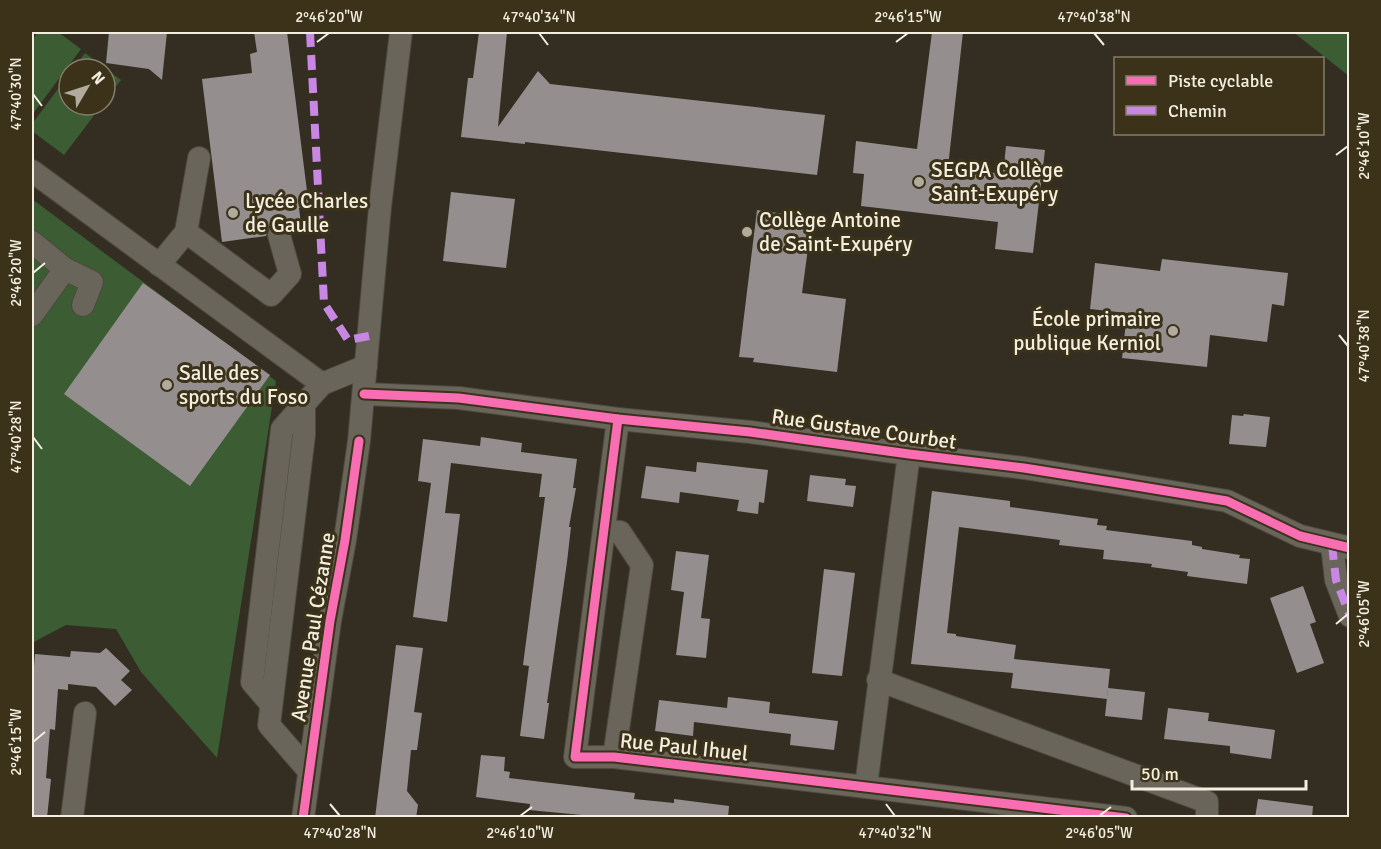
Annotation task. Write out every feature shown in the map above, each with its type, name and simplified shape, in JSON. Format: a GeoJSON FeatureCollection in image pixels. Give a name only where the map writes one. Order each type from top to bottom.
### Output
{"type":"FeatureCollection","features":[{"type":"Feature","properties":{"kind":"street","name":"Avenue Paul Cézanne"},"geometry":{"type":"LineString","coordinates":[[303,818],[330,621],[345,540],[364,394],[380,207],[401,32]]}},
{"type":"Feature","properties":{"kind":"street"},"geometry":{"type":"LineString","coordinates":[[159,265],[186,232],[199,158]]}},
{"type":"Feature","properties":{"kind":"street"},"geometry":{"type":"LineString","coordinates":[[32,171],[322,384]]}},
{"type":"Feature","properties":{"kind":"street"},"geometry":{"type":"LineString","coordinates":[[186,232],[271,295],[290,274],[279,235]]}},
{"type":"Feature","properties":{"kind":"street"},"geometry":{"type":"LineString","coordinates":[[32,242],[65,269],[92,282],[82,305]]}},
{"type":"Feature","properties":{"kind":"street"},"geometry":{"type":"LineString","coordinates":[[32,315],[65,269]]}},
{"type":"Feature","properties":{"kind":"street"},"geometry":{"type":"LineString","coordinates":[[309,771],[269,725],[304,435],[303,404],[322,384],[366,366]]}},
{"type":"Feature","properties":{"kind":"street","name":"Rue Gustave Courbet"},"geometry":{"type":"LineString","coordinates":[[364,394],[459,398],[618,419],[750,432],[1024,468],[1227,501],[1300,536],[1341,546]]}},
{"type":"Feature","properties":{"kind":"street","name":"Rue Paul Ihuel"},"geometry":{"type":"LineString","coordinates":[[618,419],[575,757],[614,757],[1126,818]]}},
{"type":"Feature","properties":{"kind":"street"},"geometry":{"type":"LineString","coordinates":[[866,786],[909,454]]}},
{"type":"Feature","properties":{"kind":"street","name":"Rue Paul Ihuel"},"geometry":{"type":"LineString","coordinates":[[604,531],[620,532],[642,565],[614,757]]}},
{"type":"Feature","properties":{"kind":"street"},"geometry":{"type":"LineString","coordinates":[[1341,546],[1336,580],[1350,616]]}},
{"type":"Feature","properties":{"kind":"street"},"geometry":{"type":"LineString","coordinates":[[878,680],[1207,802],[1207,818]]}},
{"type":"Feature","properties":{"kind":"street"},"geometry":{"type":"LineString","coordinates":[[72,818],[85,713]]}},
{"type":"Feature","properties":{"kind":"green space"},"geometry":{"type":"Polygon","coordinates":[[[38,32],[58,32],[81,49],[75,57],[57,57],[57,81],[32,115],[32,41],[38,32]]]}},
{"type":"Feature","properties":{"kind":"green space"},"geometry":{"type":"Polygon","coordinates":[[[1293,32],[1349,32],[1349,76],[1293,32]]]}},
{"type":"Feature","properties":{"kind":"green space"},"geometry":{"type":"Polygon","coordinates":[[[57,90],[57,117],[93,117],[64,155],[32,131],[32,124],[57,90]]]}},
{"type":"Feature","properties":{"kind":"green space"},"geometry":{"type":"Polygon","coordinates":[[[32,199],[276,381],[217,758],[141,672],[116,629],[66,625],[32,643],[32,199]]]}},
{"type":"Feature","properties":{"kind":"building"},"geometry":{"type":"Polygon","coordinates":[[[109,32],[167,32],[162,80],[149,69],[117,65],[117,57],[107,57],[109,32]]]}},
{"type":"Feature","properties":{"kind":"building"},"geometry":{"type":"Polygon","coordinates":[[[254,32],[287,32],[309,207],[299,208],[302,232],[292,233],[288,225],[276,222],[269,226],[266,236],[222,242],[202,79],[252,73],[250,54],[257,52],[254,32]]]}},
{"type":"Feature","properties":{"kind":"building"},"geometry":{"type":"Polygon","coordinates":[[[479,32],[507,32],[498,127],[538,71],[550,84],[825,115],[817,175],[525,142],[525,144],[461,137],[468,78],[473,78],[479,32]]]}},
{"type":"Feature","properties":{"kind":"building"},"geometry":{"type":"Polygon","coordinates":[[[932,32],[963,32],[948,167],[1003,174],[1006,146],[1045,150],[1033,253],[995,249],[998,222],[861,206],[864,174],[853,173],[856,141],[917,149],[932,32]]]}},
{"type":"Feature","properties":{"kind":"building"},"geometry":{"type":"Polygon","coordinates":[[[451,192],[515,199],[506,268],[443,261],[451,192]]]}},
{"type":"Feature","properties":{"kind":"building"},"geometry":{"type":"Polygon","coordinates":[[[757,210],[812,218],[802,293],[846,299],[837,372],[753,362],[754,358],[739,357],[757,210]]]}},
{"type":"Feature","properties":{"kind":"building"},"geometry":{"type":"Polygon","coordinates":[[[1162,259],[1288,273],[1284,306],[1272,304],[1267,342],[1210,335],[1207,367],[1122,358],[1127,313],[1090,309],[1095,263],[1160,271],[1162,259]]]}},
{"type":"Feature","properties":{"kind":"building","name":"Salle des sports du Foso"},"geometry":{"type":"Polygon","coordinates":[[[143,283],[270,375],[190,486],[64,394],[143,283]]]}},
{"type":"Feature","properties":{"kind":"building"},"geometry":{"type":"Polygon","coordinates":[[[1244,414],[1270,417],[1266,447],[1229,444],[1232,415],[1243,416],[1244,414]]]}},
{"type":"Feature","properties":{"kind":"building"},"geometry":{"type":"Polygon","coordinates":[[[481,437],[522,443],[521,452],[577,459],[573,488],[576,488],[569,527],[571,527],[567,562],[544,739],[520,736],[529,666],[523,665],[545,497],[539,497],[542,474],[451,463],[445,513],[460,514],[447,622],[413,617],[431,483],[418,481],[423,439],[480,446],[481,437]]]}},
{"type":"Feature","properties":{"kind":"building"},"geometry":{"type":"Polygon","coordinates":[[[697,462],[768,470],[764,503],[759,502],[758,514],[737,511],[739,500],[680,492],[679,503],[641,498],[646,466],[696,472],[697,462]]]}},
{"type":"Feature","properties":{"kind":"building"},"geometry":{"type":"Polygon","coordinates":[[[810,475],[846,479],[845,485],[856,486],[853,507],[807,501],[810,475]]]}},
{"type":"Feature","properties":{"kind":"building"},"geometry":{"type":"Polygon","coordinates":[[[932,491],[1010,501],[1010,507],[1098,519],[1097,525],[1107,526],[1106,530],[1192,541],[1192,545],[1202,547],[1202,549],[1240,555],[1239,558],[1250,559],[1247,584],[1187,576],[1188,572],[1151,567],[1152,564],[1103,559],[1104,550],[1059,545],[1060,540],[959,527],[947,633],[1016,645],[1014,659],[1110,669],[1107,699],[1011,688],[1013,673],[911,664],[932,491]]]}},
{"type":"Feature","properties":{"kind":"building"},"geometry":{"type":"Polygon","coordinates":[[[676,551],[709,555],[701,618],[710,619],[706,658],[676,655],[684,592],[671,590],[676,551]]]}},
{"type":"Feature","properties":{"kind":"building"},"geometry":{"type":"Polygon","coordinates":[[[824,569],[855,573],[842,676],[812,673],[824,569]]]}},
{"type":"Feature","properties":{"kind":"building"},"geometry":{"type":"Polygon","coordinates":[[[1303,586],[1316,622],[1310,624],[1324,663],[1297,673],[1270,598],[1303,586]]]}},
{"type":"Feature","properties":{"kind":"building"},"geometry":{"type":"Polygon","coordinates":[[[396,645],[423,648],[414,712],[422,713],[417,750],[411,750],[407,791],[418,805],[416,818],[375,818],[396,645]]]}},
{"type":"Feature","properties":{"kind":"building"},"geometry":{"type":"Polygon","coordinates":[[[106,648],[130,671],[121,680],[132,690],[115,706],[96,687],[68,684],[68,690],[58,689],[55,730],[50,729],[46,778],[51,779],[47,818],[32,818],[32,691],[35,654],[70,657],[71,651],[100,653],[106,648]]]}},
{"type":"Feature","properties":{"kind":"building"},"geometry":{"type":"Polygon","coordinates":[[[1108,688],[1145,692],[1142,720],[1105,716],[1108,688]]]}},
{"type":"Feature","properties":{"kind":"building"},"geometry":{"type":"Polygon","coordinates":[[[728,697],[770,702],[769,713],[838,721],[834,750],[790,745],[791,734],[694,722],[693,736],[655,731],[659,700],[727,708],[728,697]]]}},
{"type":"Feature","properties":{"kind":"building"},"geometry":{"type":"Polygon","coordinates":[[[1168,708],[1209,713],[1208,721],[1275,730],[1271,759],[1230,753],[1230,746],[1164,739],[1168,708]]]}},
{"type":"Feature","properties":{"kind":"building"},"geometry":{"type":"Polygon","coordinates":[[[481,755],[505,757],[504,771],[510,772],[509,778],[635,793],[634,799],[674,803],[674,799],[729,806],[728,818],[592,818],[592,816],[529,810],[530,804],[476,797],[481,755]]]}},
{"type":"Feature","properties":{"kind":"building"},"geometry":{"type":"Polygon","coordinates":[[[1258,799],[1313,806],[1312,818],[1255,818],[1258,799]]]}},
{"type":"Feature","properties":{"kind":"marked path"},"geometry":{"type":"LineString","coordinates":[[310,32],[324,303],[348,340],[369,336]]}},
{"type":"Feature","properties":{"kind":"marked path"},"geometry":{"type":"LineString","coordinates":[[1332,545],[1336,580],[1350,616]]}},
{"type":"Feature","properties":{"kind":"cycle path"},"geometry":{"type":"LineString","coordinates":[[364,394],[459,398],[618,419],[750,432],[1024,468],[1227,501],[1300,536],[1350,548]]}},
{"type":"Feature","properties":{"kind":"cycle path"},"geometry":{"type":"LineString","coordinates":[[618,419],[575,757],[614,757],[1126,818]]}},
{"type":"Feature","properties":{"kind":"cycle path"},"geometry":{"type":"LineString","coordinates":[[303,818],[330,621],[345,540],[359,441]]}},
{"type":"Feature","properties":{"kind":"place","name":"SEGPA Collège Saint-Exupéry"},"geometry":{"type":"Point","coordinates":[919,182]}},
{"type":"Feature","properties":{"kind":"place","name":"Lycée Charles de Gaulle"},"geometry":{"type":"Point","coordinates":[233,213]}},
{"type":"Feature","properties":{"kind":"place","name":"Collège Antoine de Saint-Exupéry"},"geometry":{"type":"Point","coordinates":[747,232]}},
{"type":"Feature","properties":{"kind":"place","name":"École primaire publique Kerniol"},"geometry":{"type":"Point","coordinates":[1173,331]}},
{"type":"Feature","properties":{"kind":"place","name":"Salle des sports du Foso"},"geometry":{"type":"Point","coordinates":[167,385]}}]}
